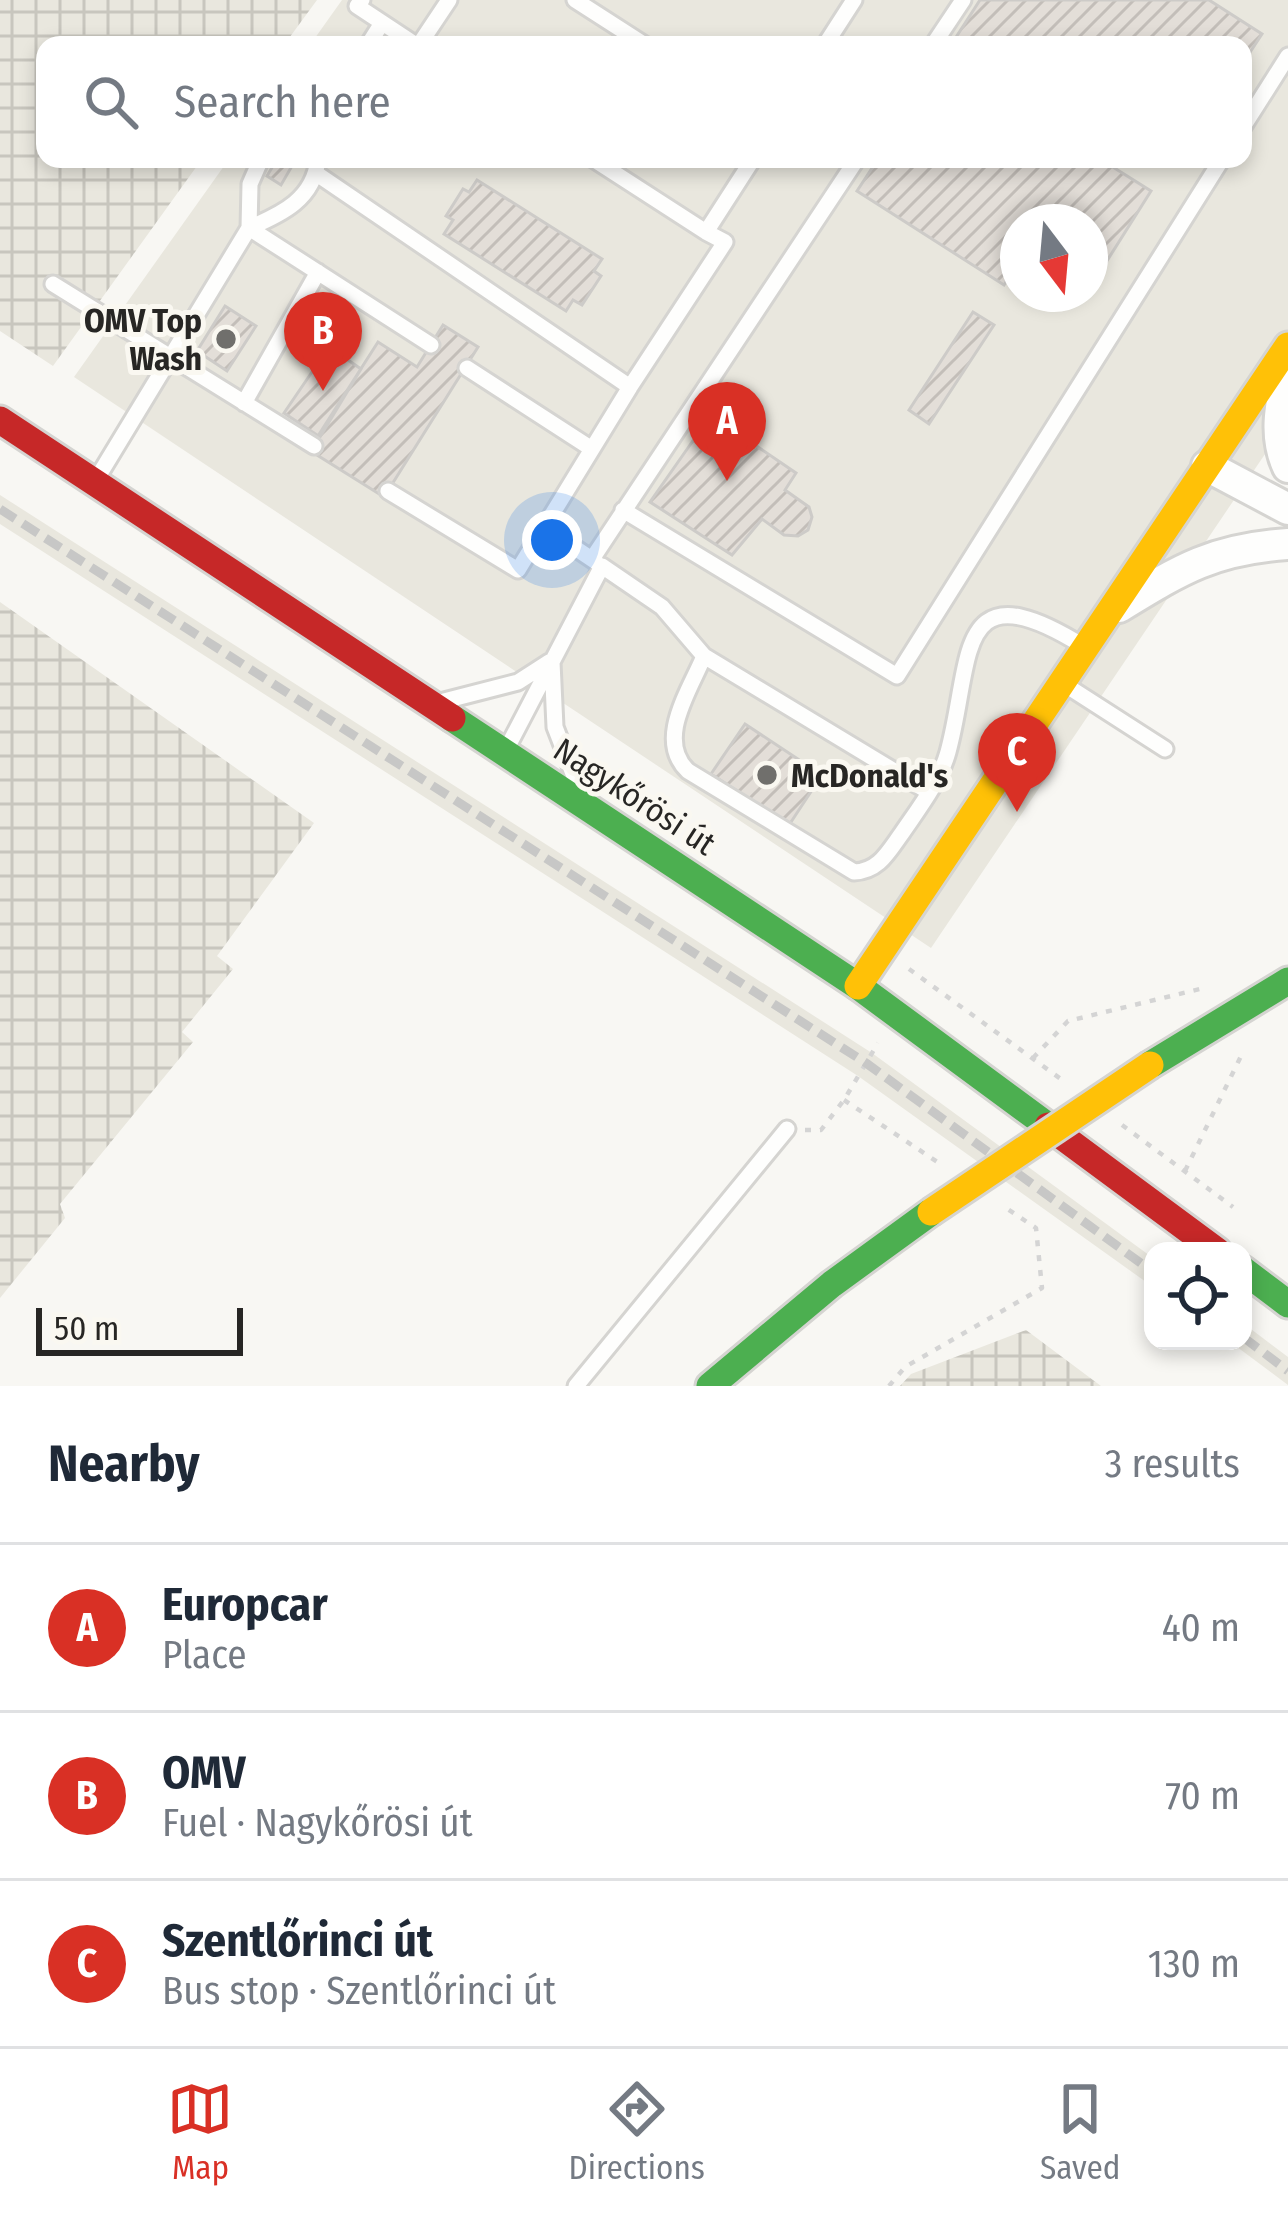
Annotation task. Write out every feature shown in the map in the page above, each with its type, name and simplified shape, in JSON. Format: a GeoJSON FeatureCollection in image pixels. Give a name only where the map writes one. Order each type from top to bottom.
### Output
{"type":"FeatureCollection","features":[{"type":"Feature","properties":{"kind":"main road"},"geometry":{"type":"LineString","coordinates":[[858,986],[1288,346]]}},
{"type":"Feature","properties":{"kind":"main road","name":"Nagykőrösi út"},"geometry":{"type":"LineString","coordinates":[[0,421],[858,986],[1205,1242]]}},
{"type":"Feature","properties":{"kind":"main road"},"geometry":{"type":"LineString","coordinates":[[710,1386],[832,1284],[931,1213],[1150,1065],[1288,982]]}},
{"type":"Feature","properties":{"kind":"main road"},"geometry":{"type":"LineString","coordinates":[[1252,1277],[1288,1304]]}},
{"type":"Feature","properties":{"kind":"street"},"geometry":{"type":"LineString","coordinates":[[1288,370],[1278,420],[1280,450],[1288,467]]}},
{"type":"Feature","properties":{"kind":"street"},"geometry":{"type":"LineString","coordinates":[[1208,466],[1288,509]]}},
{"type":"Feature","properties":{"kind":"street"},"geometry":{"type":"LineString","coordinates":[[1109,614],[1185,567],[1223,552],[1288,544]]}},
{"type":"Feature","properties":{"kind":"lane"},"geometry":{"type":"LineString","coordinates":[[362,0],[357,7],[403,36]]}},
{"type":"Feature","properties":{"kind":"lane"},"geometry":{"type":"LineString","coordinates":[[424,36],[449,0]]}},
{"type":"Feature","properties":{"kind":"lane"},"geometry":{"type":"LineString","coordinates":[[575,0],[630,36]]}},
{"type":"Feature","properties":{"kind":"lane"},"geometry":{"type":"LineString","coordinates":[[831,36],[854,0]]}},
{"type":"Feature","properties":{"kind":"lane"},"geometry":{"type":"LineString","coordinates":[[939,36],[963,0]]}},
{"type":"Feature","properties":{"kind":"lane"},"geometry":{"type":"LineString","coordinates":[[374,36],[382,23]]}},
{"type":"Feature","properties":{"kind":"lane"},"geometry":{"type":"LineString","coordinates":[[1252,113],[1288,56]]}},
{"type":"Feature","properties":{"kind":"lane"},"geometry":{"type":"LineString","coordinates":[[94,483],[249,228],[250,184],[257,168]]}},
{"type":"Feature","properties":{"kind":"lane"},"geometry":{"type":"LineString","coordinates":[[249,228],[285,213],[301,200],[317,168]]}},
{"type":"Feature","properties":{"kind":"lane"},"geometry":{"type":"LineString","coordinates":[[321,168],[630,387]]}},
{"type":"Feature","properties":{"kind":"lane"},"geometry":{"type":"LineString","coordinates":[[388,491],[518,570],[725,242],[607,168]]}},
{"type":"Feature","properties":{"kind":"lane"},"geometry":{"type":"LineString","coordinates":[[706,232],[747,168]]}},
{"type":"Feature","properties":{"kind":"lane"},"geometry":{"type":"LineString","coordinates":[[504,753],[623,510],[851,168]]}},
{"type":"Feature","properties":{"kind":"lane"},"geometry":{"type":"LineString","coordinates":[[623,510],[897,676],[1216,168]]}},
{"type":"Feature","properties":{"kind":"lane"},"geometry":{"type":"LineString","coordinates":[[249,228],[431,345]]}},
{"type":"Feature","properties":{"kind":"lane"},"geometry":{"type":"LineString","coordinates":[[244,403],[318,272]]}},
{"type":"Feature","properties":{"kind":"lane"},"geometry":{"type":"LineString","coordinates":[[53,284],[314,446]]}},
{"type":"Feature","properties":{"kind":"lane"},"geometry":{"type":"LineString","coordinates":[[467,368],[592,449]]}},
{"type":"Feature","properties":{"kind":"lane"},"geometry":{"type":"LineString","coordinates":[[544,526],[662,607],[704,656],[929,792]]}},
{"type":"Feature","properties":{"kind":"lane"},"geometry":{"type":"LineString","coordinates":[[704,656],[672,739],[677,760],[847,870],[868,871],[881,862],[929,792],[947,755],[968,650],[985,623],[993,616],[1026,617],[1085,647]]}},
{"type":"Feature","properties":{"kind":"lane"},"geometry":{"type":"LineString","coordinates":[[426,702],[492,691],[552,661]]}},
{"type":"Feature","properties":{"kind":"lane"},"geometry":{"type":"LineString","coordinates":[[552,661],[555,727],[589,808]]}},
{"type":"Feature","properties":{"kind":"lane"},"geometry":{"type":"LineString","coordinates":[[1062,683],[1165,749]]}},
{"type":"Feature","properties":{"kind":"lane"},"geometry":{"type":"LineString","coordinates":[[576,1386],[787,1130]]}},
{"type":"Feature","properties":{"kind":"path"},"geometry":{"type":"LineString","coordinates":[[884,950],[1070,1085]]}},
{"type":"Feature","properties":{"kind":"path"},"geometry":{"type":"LineString","coordinates":[[1033,1058],[1068,1021],[1209,987]]}},
{"type":"Feature","properties":{"kind":"path"},"geometry":{"type":"LineString","coordinates":[[787,1130],[820,1130],[878,1042],[885,1048],[906,1022]]}},
{"type":"Feature","properties":{"kind":"path"},"geometry":{"type":"LineString","coordinates":[[1184,1171],[1244,1049]]}},
{"type":"Feature","properties":{"kind":"path"},"geometry":{"type":"LineString","coordinates":[[844,1100],[940,1164]]}},
{"type":"Feature","properties":{"kind":"path"},"geometry":{"type":"LineString","coordinates":[[1107,1113],[1233,1207]]}},
{"type":"Feature","properties":{"kind":"path"},"geometry":{"type":"LineString","coordinates":[[889,1386],[904,1367],[1042,1288],[1036,1228],[998,1202]]}},
{"type":"Feature","properties":{"kind":"shaded area"},"geometry":{"type":"Polygon","coordinates":[[[0,0],[317,0],[291,36],[36,36],[36,168],[196,168],[53,366],[0,331],[0,0]]]}},
{"type":"Feature","properties":{"kind":"shaded area"},"geometry":{"type":"Polygon","coordinates":[[[342,0],[1288,0],[1288,420],[931,948],[74,377],[223,168],[1252,168],[1252,36],[316,36],[342,0]]]}},
{"type":"Feature","properties":{"kind":"shaded area"},"geometry":{"type":"Polygon","coordinates":[[[0,495],[872,1053],[1144,1251],[1144,1281],[858,1076],[0,524],[0,495]]]}},
{"type":"Feature","properties":{"kind":"shaded area"},"geometry":{"type":"Polygon","coordinates":[[[0,602],[314,823],[217,956],[233,969],[182,1032],[193,1042],[60,1204],[65,1218],[0,1298],[0,602]]]}},
{"type":"Feature","properties":{"kind":"shaded area"},"geometry":{"type":"Polygon","coordinates":[[[1026,1330],[1101,1386],[900,1386],[911,1374],[1026,1330]]]}},
{"type":"Feature","properties":{"kind":"shaded area"},"geometry":{"type":"Polygon","coordinates":[[[1252,1330],[1288,1357],[1288,1385],[1241,1350],[1252,1350],[1252,1330]]]}},
{"type":"Feature","properties":{"kind":"building"},"geometry":{"type":"Polygon","coordinates":[[[980,0],[1209,0],[1262,34],[1252,49],[1252,36],[957,36],[980,0]]]}},
{"type":"Feature","properties":{"kind":"building"},"geometry":{"type":"Polygon","coordinates":[[[272,168],[291,168],[281,185],[267,176],[272,168]]]}},
{"type":"Feature","properties":{"kind":"building"},"geometry":{"type":"Polygon","coordinates":[[[872,168],[1114,168],[1151,191],[1108,259],[1108,204],[1000,204],[1000,282],[857,191],[872,168]]]}},
{"type":"Feature","properties":{"kind":"building"},"geometry":{"type":"Polygon","coordinates":[[[477,180],[602,259],[594,271],[601,276],[582,305],[573,300],[566,311],[444,234],[453,220],[446,216],[463,189],[469,192],[477,180]]]}},
{"type":"Feature","properties":{"kind":"building","name":"OMV Top Wash"},"geometry":{"type":"Polygon","coordinates":[[[225,306],[256,326],[227,371],[197,351],[225,306]]]}},
{"type":"Feature","properties":{"kind":"building"},"geometry":{"type":"Polygon","coordinates":[[[973,312],[994,325],[929,424],[909,410],[973,312]]]}},
{"type":"Feature","properties":{"kind":"building"},"geometry":{"type":"Polygon","coordinates":[[[443,325],[478,347],[384,497],[309,450],[378,342],[417,367],[443,325]]]}},
{"type":"Feature","properties":{"kind":"building"},"geometry":{"type":"Polygon","coordinates":[[[329,347],[361,369],[320,437],[284,413],[329,347]]]}},
{"type":"Feature","properties":{"kind":"building"},"geometry":{"type":"Polygon","coordinates":[[[711,415],[796,473],[785,490],[809,507],[808,530],[798,536],[784,535],[762,519],[732,555],[650,502],[711,415]]]}},
{"type":"Feature","properties":{"kind":"building","name":"McDonald's"},"geometry":{"type":"Polygon","coordinates":[[[745,724],[822,775],[789,825],[711,774],[745,724]]]}},
{"type":"Feature","properties":{"kind":"railway"},"geometry":{"type":"LineString","coordinates":[[0,509],[866,1063],[1144,1265]]}},
{"type":"Feature","properties":{"kind":"railway"},"geometry":{"type":"LineString","coordinates":[[1252,1344],[1288,1371]]}},
{"type":"Feature","properties":{"kind":"traffic: fast"},"geometry":{"type":"LineString","coordinates":[[452,718],[858,986],[1048,1126]]}},
{"type":"Feature","properties":{"kind":"traffic: fast"},"geometry":{"type":"LineString","coordinates":[[1150,1065],[1288,981]]}},
{"type":"Feature","properties":{"kind":"traffic: fast"},"geometry":{"type":"LineString","coordinates":[[710,1386],[832,1284],[931,1212]]}},
{"type":"Feature","properties":{"kind":"traffic: fast"},"geometry":{"type":"LineString","coordinates":[[1252,1277],[1288,1304]]}},
{"type":"Feature","properties":{"kind":"traffic: slow"},"geometry":{"type":"LineString","coordinates":[[858,986],[1288,346]]}},
{"type":"Feature","properties":{"kind":"traffic: slow"},"geometry":{"type":"LineString","coordinates":[[931,1212],[1150,1065]]}},
{"type":"Feature","properties":{"kind":"traffic: jam"},"geometry":{"type":"LineString","coordinates":[[0,420],[452,718]]}},
{"type":"Feature","properties":{"kind":"traffic: jam"},"geometry":{"type":"LineString","coordinates":[[1048,1126],[1205,1242]]}},
{"type":"Feature","properties":{"kind":"place","name":"OMV Top Wash"},"geometry":{"type":"Point","coordinates":[226,339]}},
{"type":"Feature","properties":{"kind":"place","name":"OMV"},"geometry":{"type":"Point","coordinates":[323,391]}},
{"type":"Feature","properties":{"kind":"place","name":"Europcar"},"geometry":{"type":"Point","coordinates":[727,481]}},
{"type":"Feature","properties":{"kind":"place","name":"McDonald's"},"geometry":{"type":"Point","coordinates":[767,775]}},
{"type":"Feature","properties":{"kind":"place","name":"Szentlőrinci út"},"geometry":{"type":"Point","coordinates":[1017,812]}}]}
